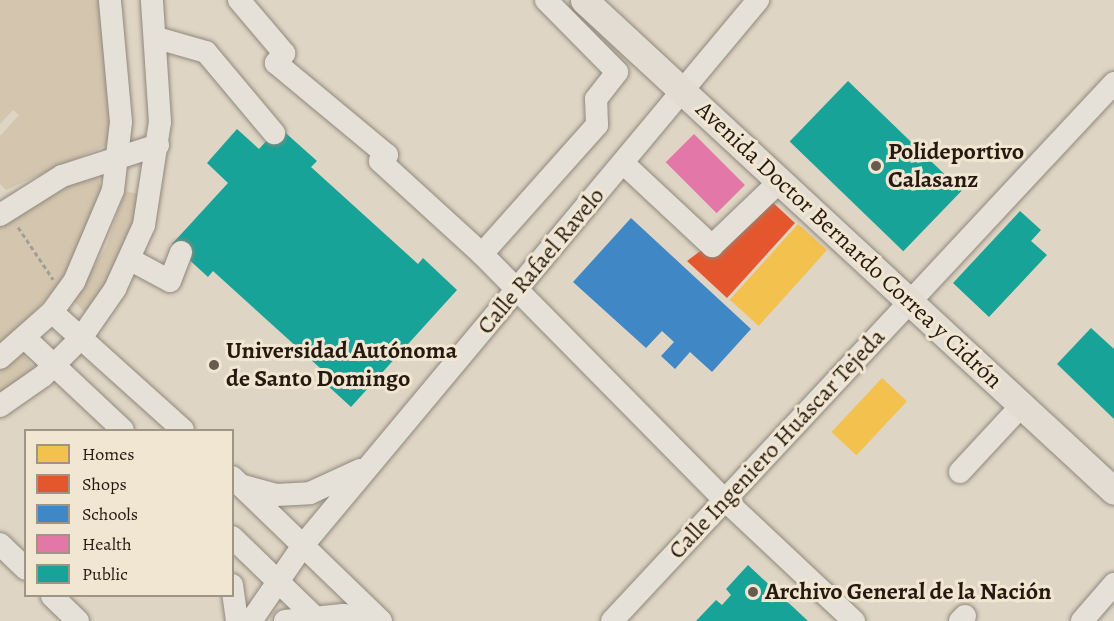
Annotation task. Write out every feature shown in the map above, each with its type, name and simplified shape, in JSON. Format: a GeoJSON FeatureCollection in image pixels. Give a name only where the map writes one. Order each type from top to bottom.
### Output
{"type":"FeatureCollection","features":[{"type":"Feature","properties":{"kind":"main road","name":"Avenida Doctor Bernardo Correa y Cidrón"},"geometry":{"type":"LineString","coordinates":[[584,0],[1114,490]]}},
{"type":"Feature","properties":{"kind":"street"},"geometry":{"type":"LineString","coordinates":[[0,358],[25,338],[58,304],[105,216],[118,156],[120,80],[110,0]]}},
{"type":"Feature","properties":{"kind":"street"},"geometry":{"type":"LineString","coordinates":[[0,406],[55,366],[81,338],[131,260],[150,200],[158,145],[157,38],[152,0]]}},
{"type":"Feature","properties":{"kind":"street"},"geometry":{"type":"LineString","coordinates":[[239,0],[284,53],[276,63],[387,155],[380,162],[482,254],[725,500],[854,621]]}},
{"type":"Feature","properties":{"kind":"street"},"geometry":{"type":"LineString","coordinates":[[482,254],[597,125],[596,99],[617,72],[546,0]]}},
{"type":"Feature","properties":{"kind":"street","name":"Calle Rafael Ravelo"},"geometry":{"type":"LineString","coordinates":[[251,621],[278,577],[366,467],[518,291],[758,0]]}},
{"type":"Feature","properties":{"kind":"street"},"geometry":{"type":"LineString","coordinates":[[157,38],[206,52],[274,133]]}},
{"type":"Feature","properties":{"kind":"street","name":"Calle Ingeniero Huáscar Tejeda"},"geometry":{"type":"LineString","coordinates":[[612,621],[1114,83]]}},
{"type":"Feature","properties":{"kind":"street"},"geometry":{"type":"LineString","coordinates":[[3,212],[62,176],[118,156],[158,145]]}},
{"type":"Feature","properties":{"kind":"street"},"geometry":{"type":"LineString","coordinates":[[623,163],[712,246],[780,181]]}},
{"type":"Feature","properties":{"kind":"street"},"geometry":{"type":"LineString","coordinates":[[131,260],[170,281],[180,252]]}},
{"type":"Feature","properties":{"kind":"street"},"geometry":{"type":"LineString","coordinates":[[58,304],[81,338],[182,429]]}},
{"type":"Feature","properties":{"kind":"street"},"geometry":{"type":"LineString","coordinates":[[25,338],[122,429]]}},
{"type":"Feature","properties":{"kind":"street"},"geometry":{"type":"LineString","coordinates":[[960,472],[1023,405]]}},
{"type":"Feature","properties":{"kind":"street"},"geometry":{"type":"LineString","coordinates":[[237,482],[276,495],[310,494],[366,467]]}},
{"type":"Feature","properties":{"kind":"street"},"geometry":{"type":"LineString","coordinates":[[237,482],[304,544],[380,620]]}},
{"type":"Feature","properties":{"kind":"street"},"geometry":{"type":"LineString","coordinates":[[234,539],[278,577],[316,618]]}},
{"type":"Feature","properties":{"kind":"street"},"geometry":{"type":"LineString","coordinates":[[0,544],[24,567]]}},
{"type":"Feature","properties":{"kind":"street"},"geometry":{"type":"LineString","coordinates":[[1082,621],[1114,584]]}},
{"type":"Feature","properties":{"kind":"street"},"geometry":{"type":"LineString","coordinates":[[53,597],[78,621]]}},
{"type":"Feature","properties":{"kind":"street"},"geometry":{"type":"LineString","coordinates":[[234,597],[237,621]]}},
{"type":"Feature","properties":{"kind":"street"},"geometry":{"type":"LineString","coordinates":[[285,621],[316,618],[380,620]]}},
{"type":"Feature","properties":{"kind":"path"},"geometry":{"type":"LineString","coordinates":[[3,212],[58,304]]}},
{"type":"Feature","properties":{"kind":"shaded area"},"geometry":{"type":"Polygon","coordinates":[[[0,0],[100,0],[118,140],[6,190],[0,184],[0,136],[19,115],[13,110],[0,124],[0,0]]]}},
{"type":"Feature","properties":{"kind":"shaded area"},"geometry":{"type":"Polygon","coordinates":[[[94,163],[101,188],[90,231],[68,275],[0,349],[0,215],[94,163]]]}},
{"type":"Feature","properties":{"kind":"shaded area"},"geometry":{"type":"Polygon","coordinates":[[[125,191],[142,195],[133,226],[106,285],[85,313],[73,300],[106,247],[125,191]]]}},
{"type":"Feature","properties":{"kind":"shaded area"},"geometry":{"type":"Polygon","coordinates":[[[23,354],[34,368],[0,393],[0,370],[23,354]]]}},
{"type":"Feature","properties":{"kind":"building: Homes"},"geometry":{"type":"Polygon","coordinates":[[[798,224],[827,250],[759,326],[730,300],[798,224]]]}},
{"type":"Feature","properties":{"kind":"building: Homes"},"geometry":{"type":"Polygon","coordinates":[[[882,378],[907,401],[856,455],[832,432],[882,378]]]}},
{"type":"Feature","properties":{"kind":"building: Shops"},"geometry":{"type":"Polygon","coordinates":[[[769,199],[795,223],[727,298],[687,261],[769,199]]]}},
{"type":"Feature","properties":{"kind":"building: Schools"},"geometry":{"type":"Polygon","coordinates":[[[631,218],[751,329],[712,372],[690,352],[675,369],[661,356],[674,342],[662,331],[646,348],[573,282],[631,218]]]}},
{"type":"Feature","properties":{"kind":"building: Health"},"geometry":{"type":"Polygon","coordinates":[[[694,134],[745,185],[717,213],[666,162],[694,134]]]}},
{"type":"Feature","properties":{"kind":"building: Public","name":"Polideportivo Calasanz"},"geometry":{"type":"Polygon","coordinates":[[[848,81],[962,191],[903,251],[790,141],[848,81]]]}},
{"type":"Feature","properties":{"kind":"building: Public"},"geometry":{"type":"Polygon","coordinates":[[[279,127],[317,161],[311,167],[418,264],[423,258],[457,290],[351,407],[315,374],[320,368],[213,271],[208,277],[172,244],[228,183],[207,163],[237,129],[259,149],[279,127]]]}},
{"type":"Feature","properties":{"kind":"building: Public"},"geometry":{"type":"Polygon","coordinates":[[[1020,211],[1041,230],[1031,241],[1047,255],[989,317],[953,283],[1020,211]]]}},
{"type":"Feature","properties":{"kind":"building: Public"},"geometry":{"type":"Polygon","coordinates":[[[1091,328],[1114,349],[1114,419],[1057,364],[1091,328]]]}},
{"type":"Feature","properties":{"kind":"building: Public","name":"Archivo General de la Nación"},"geometry":{"type":"Polygon","coordinates":[[[748,565],[808,621],[696,621],[716,600],[722,605],[731,595],[726,589],[748,565]]]}},
{"type":"Feature","properties":{"kind":"place","name":"Polideportivo Calasanz"},"geometry":{"type":"Point","coordinates":[876,166]}},
{"type":"Feature","properties":{"kind":"place","name":"Universidad Autónoma de Santo Domingo"},"geometry":{"type":"Point","coordinates":[214,365]}},
{"type":"Feature","properties":{"kind":"place","name":"Archivo General de la Nación"},"geometry":{"type":"Point","coordinates":[753,592]}}]}
